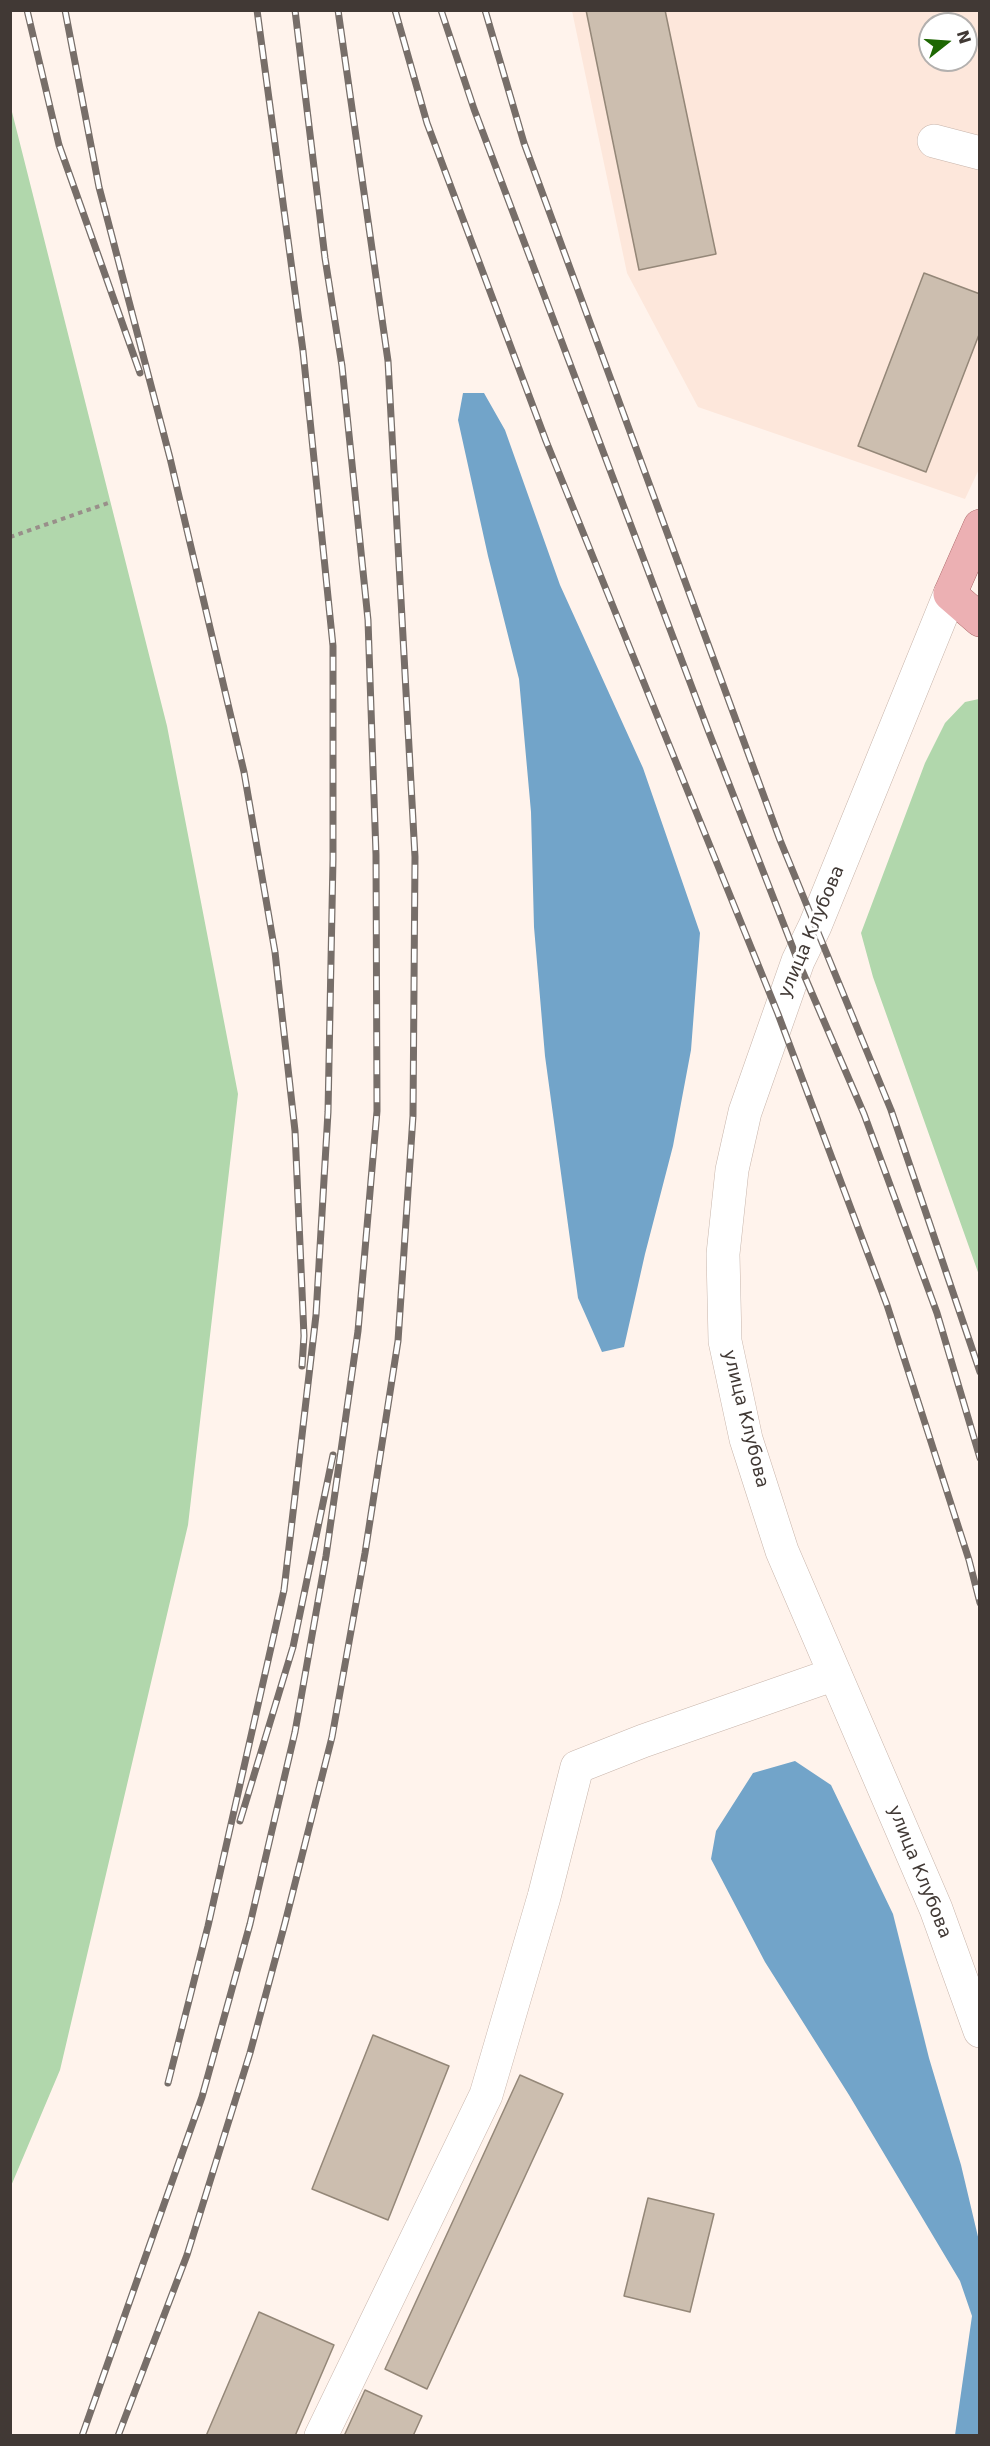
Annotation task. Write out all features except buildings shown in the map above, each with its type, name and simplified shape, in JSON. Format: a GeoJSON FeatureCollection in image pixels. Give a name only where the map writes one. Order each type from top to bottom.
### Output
{"type":"FeatureCollection","features":[{"type":"Feature","properties":{"kind":"main road","name":"улица Клубова"},"geometry":{"type":"LineString","coordinates":[[950,594],[980,526]]}},
{"type":"Feature","properties":{"kind":"main road"},"geometry":{"type":"LineString","coordinates":[[950,594],[980,620]]}},
{"type":"Feature","properties":{"kind":"street"},"geometry":{"type":"LineString","coordinates":[[934,141],[980,153]]}},
{"type":"Feature","properties":{"kind":"street","name":"улица Клубова"},"geometry":{"type":"LineString","coordinates":[[950,594],[778,1014],[745,1112],[732,1170],[723,1254],[724,1341],[746,1439],[778,1539],[936,1909],[980,2031]]}},
{"type":"Feature","properties":{"kind":"street"},"geometry":{"type":"LineString","coordinates":[[321,2436],[486,2095],[544,1897],[577,1767],[643,1741],[835,1674]]}},
{"type":"Feature","properties":{"kind":"path"},"geometry":{"type":"LineString","coordinates":[[10,537],[111,502]]}},
{"type":"Feature","properties":{"kind":"shaded area"},"geometry":{"type":"Polygon","coordinates":[[[572,11],[979,11],[980,467],[965,499],[698,407],[627,273],[572,11]]]}},
{"type":"Feature","properties":{"kind":"green space"},"geometry":{"type":"Polygon","coordinates":[[[11,108],[167,726],[238,1094],[188,1525],[60,2070],[11,2186],[11,108]]]}},
{"type":"Feature","properties":{"kind":"green space"},"geometry":{"type":"Polygon","coordinates":[[[980,699],[979,1275],[873,977],[861,933],[925,763],[945,723],[965,702],[980,699]]]}},
{"type":"Feature","properties":{"kind":"water"},"geometry":{"type":"Polygon","coordinates":[[[463,393],[484,393],[505,430],[560,585],[643,768],[700,933],[691,1050],[673,1146],[624,1347],[602,1352],[578,1298],[545,1056],[534,927],[531,812],[519,679],[488,556],[458,420],[463,393]]]}},
{"type":"Feature","properties":{"kind":"water"},"geometry":{"type":"Polygon","coordinates":[[[795,1761],[831,1785],[893,1914],[929,2058],[961,2165],[979,2241],[979,2435],[955,2435],[972,2316],[960,2281],[849,2095],[765,1962],[711,1859],[716,1831],[753,1773],[795,1761]]]}},
{"type":"Feature","properties":{"kind":"railway"},"geometry":{"type":"LineString","coordinates":[[27,10],[59,145],[140,373]]}},
{"type":"Feature","properties":{"kind":"railway"},"geometry":{"type":"LineString","coordinates":[[65,10],[99,187],[170,458],[244,772],[275,952],[295,1131],[304,1336],[302,1366]]}},
{"type":"Feature","properties":{"kind":"railway"},"geometry":{"type":"LineString","coordinates":[[168,2083],[208,1926],[284,1590],[316,1315],[328,1112],[333,859],[333,646],[303,351],[257,10]]}},
{"type":"Feature","properties":{"kind":"railway"},"geometry":{"type":"LineString","coordinates":[[82,2436],[202,2097],[250,1924],[295,1732],[326,1556],[358,1331],[377,1111],[376,855],[368,620],[342,366],[325,258],[295,10]]}},
{"type":"Feature","properties":{"kind":"railway"},"geometry":{"type":"LineString","coordinates":[[118,2436],[187,2255],[250,2053],[285,1923],[332,1737],[365,1553],[398,1341],[413,1116],[415,857],[388,361],[338,10]]}},
{"type":"Feature","properties":{"kind":"railway"},"geometry":{"type":"LineString","coordinates":[[395,10],[427,123],[546,441],[778,1014],[887,1305],[969,1560],[980,1603]]}},
{"type":"Feature","properties":{"kind":"railway"},"geometry":{"type":"LineString","coordinates":[[441,10],[474,109],[708,730],[798,961],[864,1114],[937,1313],[980,1458]]}},
{"type":"Feature","properties":{"kind":"railway"},"geometry":{"type":"LineString","coordinates":[[485,10],[524,143],[780,840],[891,1110],[980,1372]]}},
{"type":"Feature","properties":{"kind":"railway"},"geometry":{"type":"LineString","coordinates":[[240,1821],[293,1647],[333,1455]]}}]}
